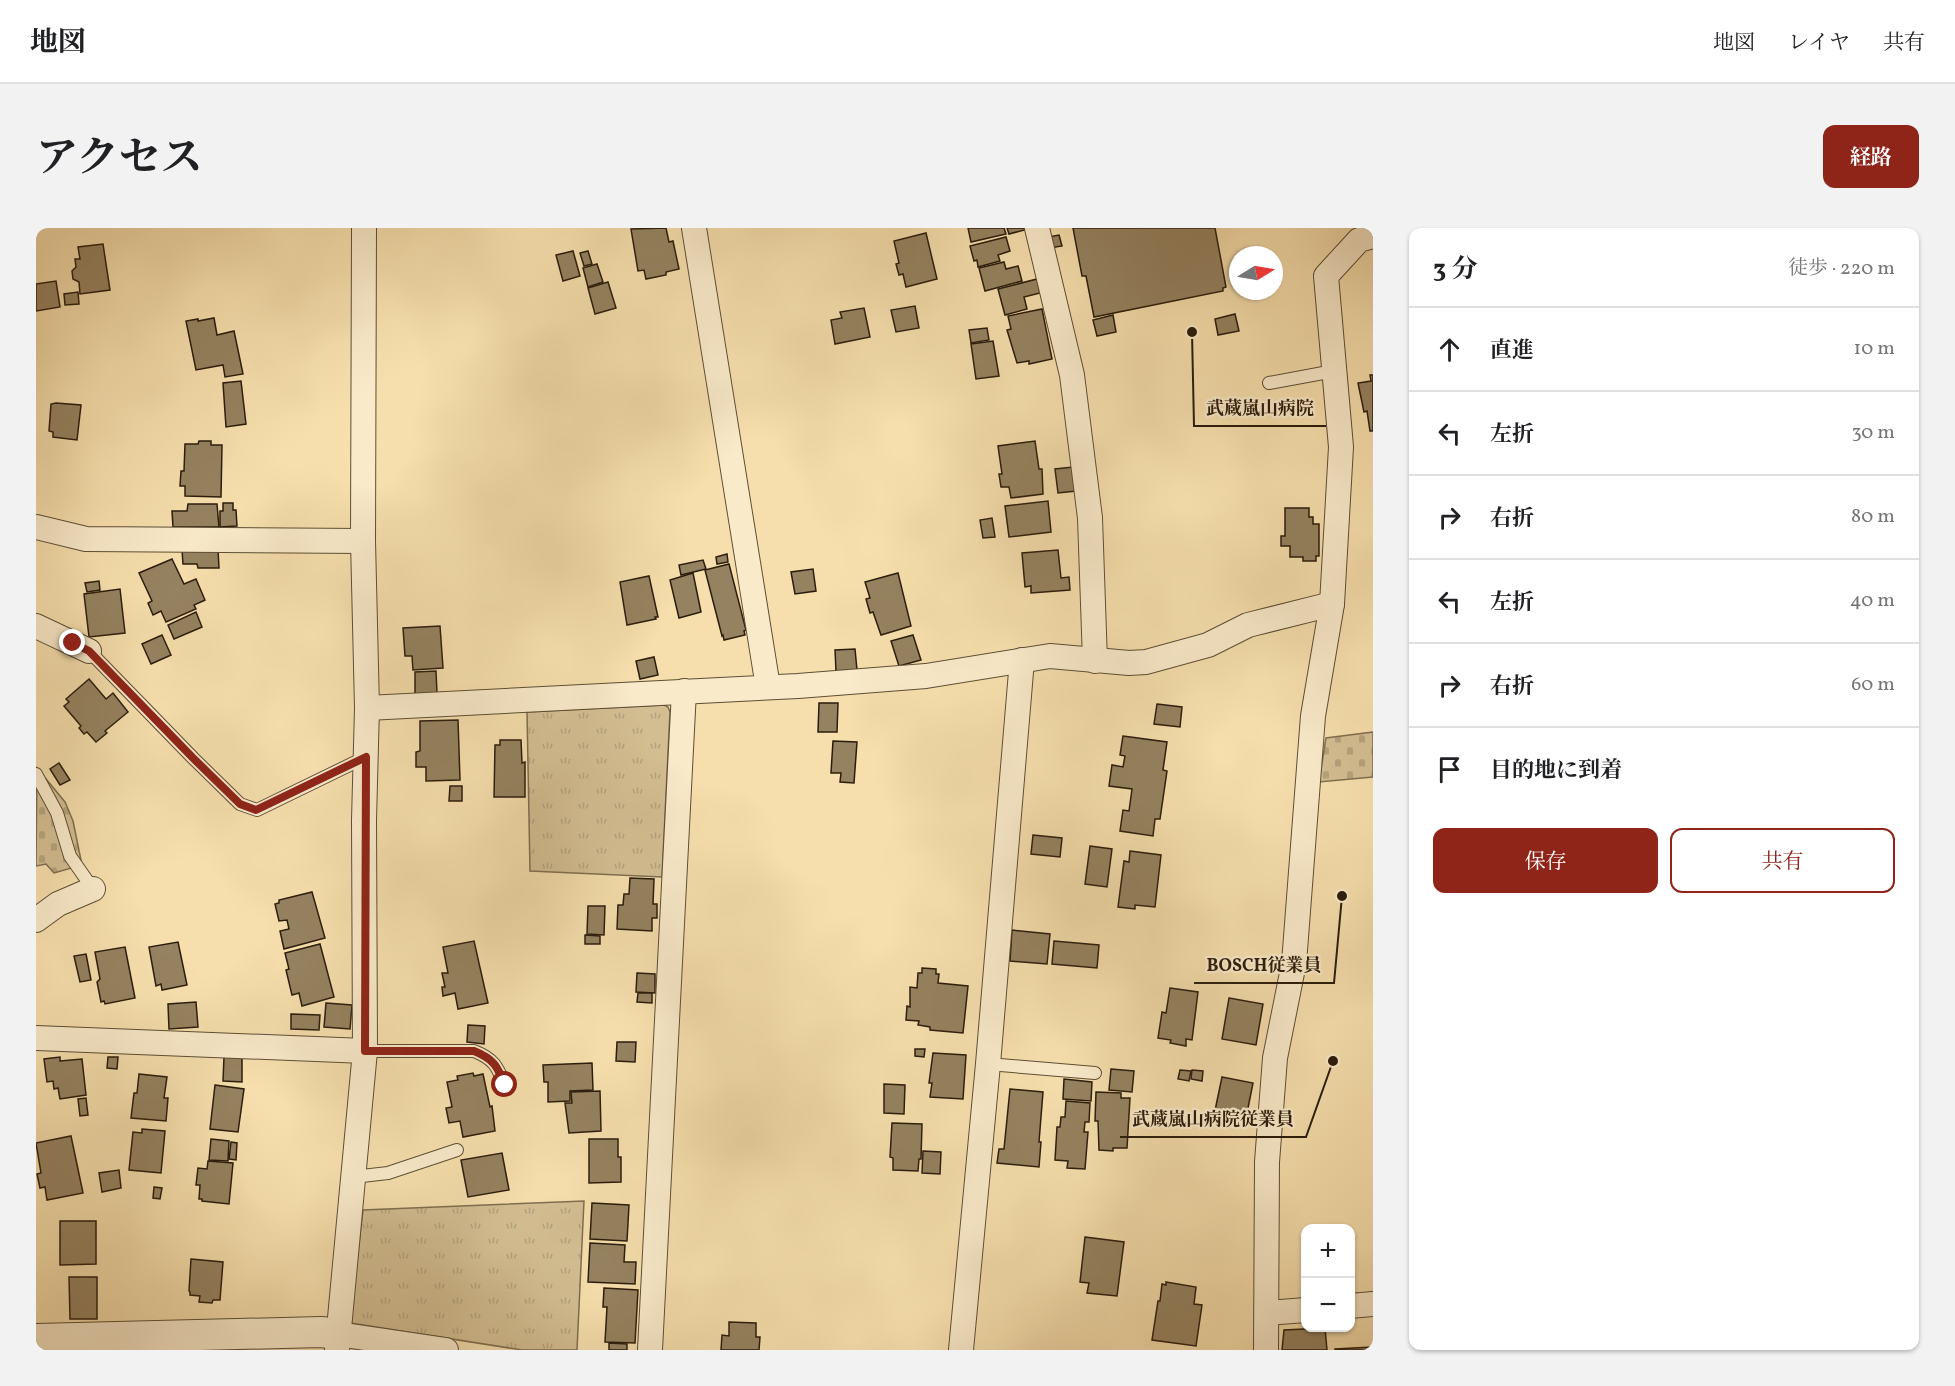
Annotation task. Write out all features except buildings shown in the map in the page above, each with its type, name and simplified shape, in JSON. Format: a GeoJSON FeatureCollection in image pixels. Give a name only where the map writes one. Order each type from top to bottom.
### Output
{"type":"FeatureCollection","features":[{"type":"Feature","properties":{"kind":"street"},"geometry":{"type":"LineString","coordinates":[[338,1342],[365,1051],[367,708],[363,541],[364,228]]}},
{"type":"Feature","properties":{"kind":"street"},"geometry":{"type":"LineString","coordinates":[[694,228],[768,687]]}},
{"type":"Feature","properties":{"kind":"street"},"geometry":{"type":"LineString","coordinates":[[1037,228],[1072,375],[1090,518],[1095,661]]}},
{"type":"Feature","properties":{"kind":"street"},"geometry":{"type":"LineString","coordinates":[[1266,1350],[1267,1162],[1275,1058],[1294,963],[1313,716],[1332,604],[1341,447],[1326,276],[1359,240],[1373,237]]}},
{"type":"Feature","properties":{"kind":"street"},"geometry":{"type":"LineString","coordinates":[[36,527],[86,539],[363,541]]}},
{"type":"Feature","properties":{"kind":"street"},"geometry":{"type":"LineString","coordinates":[[367,708],[768,687],[926,676],[1050,656],[1129,663],[1163,659],[1208,645],[1248,625],[1332,604]]}},
{"type":"Feature","properties":{"kind":"street"},"geometry":{"type":"LineString","coordinates":[[36,626],[89,651]]}},
{"type":"Feature","properties":{"kind":"street"},"geometry":{"type":"LineString","coordinates":[[961,1350],[1022,660]]}},
{"type":"Feature","properties":{"kind":"street"},"geometry":{"type":"LineString","coordinates":[[650,1350],[684,691]]}},
{"type":"Feature","properties":{"kind":"street"},"geometry":{"type":"LineString","coordinates":[[36,920],[58,904],[93,888]]}},
{"type":"Feature","properties":{"kind":"street"},"geometry":{"type":"LineString","coordinates":[[36,1038],[365,1051]]}},
{"type":"Feature","properties":{"kind":"street"},"geometry":{"type":"LineString","coordinates":[[1355,1306],[1373,1304]]}},
{"type":"Feature","properties":{"kind":"street"},"geometry":{"type":"LineString","coordinates":[[1267,1313],[1301,1310]]}},
{"type":"Feature","properties":{"kind":"street"},"geometry":{"type":"LineString","coordinates":[[36,1339],[321,1332],[338,1342],[446,1350]]}},
{"type":"Feature","properties":{"kind":"lane"},"geometry":{"type":"LineString","coordinates":[[1269,383],[1334,371]]}},
{"type":"Feature","properties":{"kind":"lane"},"geometry":{"type":"LineString","coordinates":[[89,651],[240,804],[256,810],[366,757]]}},
{"type":"Feature","properties":{"kind":"lane"},"geometry":{"type":"LineString","coordinates":[[36,774],[57,813],[70,856],[93,888]]}},
{"type":"Feature","properties":{"kind":"lane"},"geometry":{"type":"LineString","coordinates":[[365,1051],[474,1051],[488,1057],[497,1066],[505,1085]]}},
{"type":"Feature","properties":{"kind":"lane"},"geometry":{"type":"LineString","coordinates":[[988,1064],[1095,1073]]}},
{"type":"Feature","properties":{"kind":"lane"},"geometry":{"type":"LineString","coordinates":[[353,1177],[388,1173],[457,1150]]}},
{"type":"Feature","properties":{"kind":"green space"},"geometry":{"type":"Polygon","coordinates":[[[664,705],[670,712],[662,877],[530,871],[527,712],[664,705]]]}},
{"type":"Feature","properties":{"kind":"green space"},"geometry":{"type":"Polygon","coordinates":[[[1373,732],[1373,777],[1319,782],[1326,738],[1373,732]]]}},
{"type":"Feature","properties":{"kind":"green space"},"geometry":{"type":"Polygon","coordinates":[[[37,768],[65,802],[73,821],[82,865],[54,873],[46,864],[36,866],[37,768]]]}},
{"type":"Feature","properties":{"kind":"green space"},"geometry":{"type":"Polygon","coordinates":[[[584,1201],[577,1350],[522,1350],[350,1323],[363,1210],[584,1201]]]}},
{"type":"Feature","properties":{"kind":"place","name":"武蔵嵐山病院"},"geometry":{"type":"Point","coordinates":[1192,332]}},
{"type":"Feature","properties":{"kind":"place","name":"BOSCH従業員"},"geometry":{"type":"Point","coordinates":[1342,896]}},
{"type":"Feature","properties":{"kind":"place","name":"武蔵嵐山病院従業員"},"geometry":{"type":"Point","coordinates":[1333,1061]}},
{"type":"Feature","properties":{"kind":"route"},"geometry":{"type":"LineString","coordinates":[[73,643],[89,651],[240,804],[256,810],[366,757],[365,1051],[474,1051],[488,1057],[497,1066],[505,1085]]}}]}
